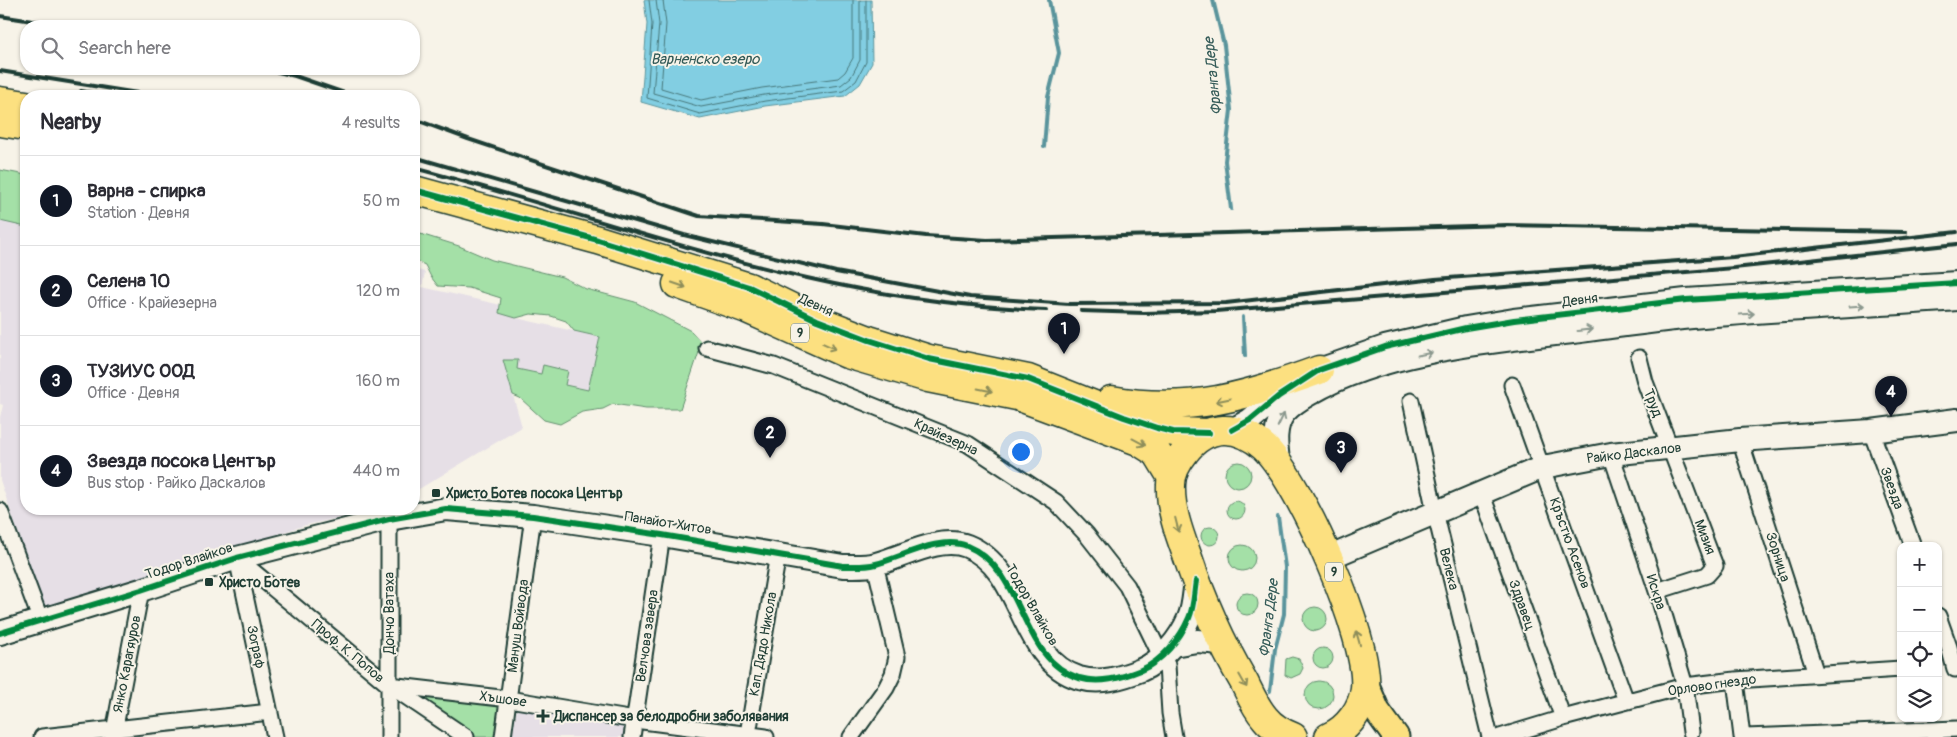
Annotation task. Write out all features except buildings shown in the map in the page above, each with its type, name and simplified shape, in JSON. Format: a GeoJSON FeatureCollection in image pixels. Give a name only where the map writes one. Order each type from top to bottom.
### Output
{"type":"FeatureCollection","features":[{"type":"Feature","properties":{"kind":"highway"},"geometry":{"type":"LineString","coordinates":[[0,101],[20,104]]}},
{"type":"Feature","properties":{"kind":"highway"},"geometry":{"type":"LineString","coordinates":[[0,122],[20,125]]}},
{"type":"Feature","properties":{"kind":"highway","name":"Девня"},"geometry":{"type":"LineString","coordinates":[[420,192],[598,240],[749,287],[817,320],[868,340],[929,358],[1028,379],[1157,428],[1173,432],[1220,432]]}},
{"type":"Feature","properties":{"kind":"highway","name":"9"},"geometry":{"type":"LineString","coordinates":[[420,210],[586,253],[747,309],[847,354],[894,369],[928,378],[1017,396],[1077,417],[1138,441],[1157,453],[1172,476]]}},
{"type":"Feature","properties":{"kind":"highway"},"geometry":{"type":"LineString","coordinates":[[1052,387],[1113,400],[1165,406],[1200,403],[1256,392],[1319,370]]}},
{"type":"Feature","properties":{"kind":"highway"},"geometry":{"type":"LineString","coordinates":[[1220,432],[1191,445],[1180,459],[1172,476],[1171,496],[1176,520],[1196,581],[1222,643],[1269,727],[1293,737]]}},
{"type":"Feature","properties":{"kind":"highway","name":"9"},"geometry":{"type":"LineString","coordinates":[[1220,432],[1245,434],[1266,449],[1303,506],[1328,558],[1358,639],[1364,660],[1366,686],[1356,714],[1337,736]]}},
{"type":"Feature","properties":{"kind":"main road","name":"9"},"geometry":{"type":"LineString","coordinates":[[1366,686],[1377,711],[1396,737]]}},
{"type":"Feature","properties":{"kind":"street","name":"Девня"},"geometry":{"type":"LineString","coordinates":[[1220,432],[1250,420],[1279,396],[1319,370],[1338,362],[1411,341],[1466,328],[1514,320],[1686,300],[1957,283]]}},
{"type":"Feature","properties":{"kind":"street"},"geometry":{"type":"LineString","coordinates":[[1279,468],[1277,429],[1285,411],[1307,395],[1336,380],[1364,369],[1403,359],[1484,342],[1684,318],[1957,299]]}},
{"type":"Feature","properties":{"kind":"street","name":"Кpaйeзepнa"},"geometry":{"type":"LineString","coordinates":[[708,348],[774,366],[968,444],[1056,502],[1087,535],[1127,586],[1167,650],[1170,713],[1174,737]]}},
{"type":"Feature","properties":{"kind":"street","name":"Труд"},"geometry":{"type":"LineString","coordinates":[[1639,358],[1645,382],[1671,447]]}},
{"type":"Feature","properties":{"kind":"street","name":"Кръстю Асенов"},"geometry":{"type":"LineString","coordinates":[[1512,385],[1626,701]]}},
{"type":"Feature","properties":{"kind":"street","name":"Велека"},"geometry":{"type":"LineString","coordinates":[[1411,401],[1435,512],[1490,737]]}},
{"type":"Feature","properties":{"kind":"street","name":"Райко Даскалов"},"geometry":{"type":"LineString","coordinates":[[1328,558],[1543,467],[1611,454],[1671,447],[1871,431],[1957,420]]}},
{"type":"Feature","properties":{"kind":"street","name":"Звезда"},"geometry":{"type":"LineString","coordinates":[[1871,431],[1912,542]]}},
{"type":"Feature","properties":{"kind":"street","name":"Зорница"},"geometry":{"type":"LineString","coordinates":[[1740,440],[1816,674]]}},
{"type":"Feature","properties":{"kind":"street","name":"Мизия"},"geometry":{"type":"LineString","coordinates":[[1657,592],[1707,575],[1715,566],[1671,447]]}},
{"type":"Feature","properties":{"kind":"street","name":"Искра"},"geometry":{"type":"LineString","coordinates":[[1611,454],[1686,686],[1691,732]]}},
{"type":"Feature","properties":{"kind":"street","name":"Здравец"},"geometry":{"type":"LineString","coordinates":[[1481,492],[1563,718]]}},
{"type":"Feature","properties":{"kind":"street","name":"Панайот Хитов"},"geometry":{"type":"LineString","coordinates":[[420,514],[446,509],[533,516],[662,535],[842,566],[860,567],[875,564],[939,544]]}},
{"type":"Feature","properties":{"kind":"street"},"geometry":{"type":"LineString","coordinates":[[0,511],[40,621]]}},
{"type":"Feature","properties":{"kind":"street","name":"Панайот Хитов"},"geometry":{"type":"LineString","coordinates":[[389,519],[412,515]]}},
{"type":"Feature","properties":{"kind":"street","name":"Mануш Войвода"},"geometry":{"type":"LineString","coordinates":[[503,737],[533,516]]}},
{"type":"Feature","properties":{"kind":"street","name":"Тодор Влайков"},"geometry":{"type":"LineString","coordinates":[[0,634],[237,558],[389,519]]}},
{"type":"Feature","properties":{"kind":"street","name":"Дончо Ватаха"},"geometry":{"type":"LineString","coordinates":[[389,519],[389,737]]}},
{"type":"Feature","properties":{"kind":"street","name":"Велчова завера"},"geometry":{"type":"LineString","coordinates":[[632,737],[662,535]]}},
{"type":"Feature","properties":{"kind":"street","name":"Тодор Влайков"},"geometry":{"type":"LineString","coordinates":[[939,544],[952,542],[967,546],[992,562],[1011,588],[1044,653],[1056,667],[1070,675],[1087,680],[1111,680],[1145,668],[1167,650],[1189,618],[1196,581]]}},
{"type":"Feature","properties":{"kind":"street","name":"Кап. Дядо Никола"},"geometry":{"type":"LineString","coordinates":[[748,734],[778,554]]}},
{"type":"Feature","properties":{"kind":"street","name":"Проф. К. Попов"},"geometry":{"type":"LineString","coordinates":[[237,558],[389,685],[466,737]]}},
{"type":"Feature","properties":{"kind":"street","name":"Зограф"},"geometry":{"type":"LineString","coordinates":[[237,558],[275,737]]}},
{"type":"Feature","properties":{"kind":"street"},"geometry":{"type":"LineString","coordinates":[[851,737],[886,688],[893,674],[897,656],[875,564]]}},
{"type":"Feature","properties":{"kind":"street","name":"Янко Карагяуров"},"geometry":{"type":"LineString","coordinates":[[113,733],[141,590]]}},
{"type":"Feature","properties":{"kind":"street"},"geometry":{"type":"LineString","coordinates":[[1942,627],[1956,670]]}},
{"type":"Feature","properties":{"kind":"street","name":"Тодор Влайков"},"geometry":{"type":"LineString","coordinates":[[1167,650],[1197,641],[1222,643]]}},
{"type":"Feature","properties":{"kind":"street"},"geometry":{"type":"LineString","coordinates":[[1942,667],[1947,666],[1956,670]]}},
{"type":"Feature","properties":{"kind":"street","name":"Орлово гнездо"},"geometry":{"type":"LineString","coordinates":[[1500,737],[1563,718],[1686,686],[1735,680],[1897,669]]}},
{"type":"Feature","properties":{"kind":"street"},"geometry":{"type":"LineString","coordinates":[[1735,680],[1744,737],[1957,729]]}},
{"type":"Feature","properties":{"kind":"street","name":"Хъшове"},"geometry":{"type":"LineString","coordinates":[[389,685],[509,699],[635,720],[766,737]]}},
{"type":"Feature","properties":{"kind":"street"},"geometry":{"type":"LineString","coordinates":[[42,737],[113,733],[270,712]]}},
{"type":"Feature","properties":{"kind":"shaded area"},"geometry":{"type":"Polygon","coordinates":[[[0,221],[20,226],[20,515],[354,515],[306,525],[44,609],[0,480],[0,417],[3,405],[0,404],[0,221]]]}},
{"type":"Feature","properties":{"kind":"shaded area"},"geometry":{"type":"Polygon","coordinates":[[[420,271],[425,272],[422,287],[501,305],[500,313],[516,318],[600,337],[588,391],[565,385],[568,371],[541,374],[516,369],[518,360],[503,360],[522,427],[420,488],[420,271]]]}},
{"type":"Feature","properties":{"kind":"shaded area","name":"Диспансер за белодробни заболявания"},"geometry":{"type":"Polygon","coordinates":[[[517,708],[626,724],[624,737],[512,737],[517,708]]]}},
{"type":"Feature","properties":{"kind":"green space"},"geometry":{"type":"Polygon","coordinates":[[[0,170],[20,174],[20,226],[0,221],[0,170]]]}},
{"type":"Feature","properties":{"kind":"green space"},"geometry":{"type":"Polygon","coordinates":[[[420,234],[459,246],[492,260],[562,277],[586,289],[635,302],[691,331],[702,343],[680,409],[646,409],[613,404],[603,409],[582,412],[560,424],[544,420],[520,398],[513,395],[503,360],[518,360],[517,369],[541,374],[543,365],[568,371],[565,385],[588,390],[600,337],[574,331],[566,321],[551,316],[531,314],[516,318],[499,313],[501,298],[469,288],[438,286],[425,265],[420,263],[420,234]]]}},
{"type":"Feature","properties":{"kind":"green space"},"geometry":{"type":"Polygon","coordinates":[[[1238,462],[1247,466],[1251,475],[1247,484],[1238,488],[1229,484],[1225,475],[1229,466],[1238,462]]]}},
{"type":"Feature","properties":{"kind":"green space"},"geometry":{"type":"Polygon","coordinates":[[[1236,501],[1242,504],[1245,510],[1242,516],[1236,519],[1230,516],[1227,510],[1230,504],[1236,501]]]}},
{"type":"Feature","properties":{"kind":"green space"},"geometry":{"type":"Polygon","coordinates":[[[1206,527],[1214,527],[1219,532],[1217,543],[1206,545],[1201,540],[1201,532],[1206,527]]]}},
{"type":"Feature","properties":{"kind":"green space"},"geometry":{"type":"Polygon","coordinates":[[[1242,545],[1251,549],[1255,558],[1251,567],[1242,571],[1233,567],[1229,558],[1233,549],[1242,545]]]}},
{"type":"Feature","properties":{"kind":"green space"},"geometry":{"type":"Polygon","coordinates":[[[1243,593],[1251,593],[1258,600],[1258,608],[1251,615],[1243,615],[1236,608],[1236,600],[1243,593]]]}},
{"type":"Feature","properties":{"kind":"green space"},"geometry":{"type":"Polygon","coordinates":[[[1315,607],[1320,608],[1326,614],[1326,624],[1320,630],[1315,631],[1310,630],[1304,624],[1303,619],[1304,614],[1310,608],[1315,607]]]}},
{"type":"Feature","properties":{"kind":"green space"},"geometry":{"type":"Polygon","coordinates":[[[1323,648],[1330,651],[1333,658],[1330,665],[1323,668],[1316,665],[1313,658],[1316,651],[1323,648]]]}},
{"type":"Feature","properties":{"kind":"green space"},"geometry":{"type":"Polygon","coordinates":[[[1292,657],[1299,659],[1303,668],[1300,674],[1291,678],[1285,675],[1286,659],[1292,657]]]}},
{"type":"Feature","properties":{"kind":"green space"},"geometry":{"type":"Polygon","coordinates":[[[1319,681],[1329,685],[1333,695],[1329,705],[1319,709],[1309,705],[1305,695],[1309,685],[1319,681]]]}},
{"type":"Feature","properties":{"kind":"green space"},"geometry":{"type":"Polygon","coordinates":[[[389,685],[509,699],[503,737],[466,737],[389,685]]]}},
{"type":"Feature","properties":{"kind":"water","name":"Варненско езеро"},"geometry":{"type":"Polygon","coordinates":[[[644,0],[871,0],[872,63],[860,84],[845,96],[765,106],[700,119],[641,102],[647,24],[644,0]]]}},
{"type":"Feature","properties":{"kind":"waterway"},"geometry":{"type":"LineString","coordinates":[[1044,147],[1048,97],[1059,53],[1049,0]]}},
{"type":"Feature","properties":{"kind":"waterway","name":"Франга Дере"},"geometry":{"type":"LineString","coordinates":[[1213,0],[1224,45],[1231,110],[1225,161],[1231,209]]}},
{"type":"Feature","properties":{"kind":"waterway","name":"Франга Дере"},"geometry":{"type":"LineString","coordinates":[[1243,317],[1245,356]]}},
{"type":"Feature","properties":{"kind":"waterway","name":"Франга Дере"},"geometry":{"type":"LineString","coordinates":[[1270,691],[1275,649],[1284,614],[1285,567],[1278,517]]}},
{"type":"Feature","properties":{"kind":"railway"},"geometry":{"type":"LineString","coordinates":[[0,16],[26,20]]}},
{"type":"Feature","properties":{"kind":"railway"},"geometry":{"type":"LineString","coordinates":[[0,71],[20,74]]}},
{"type":"Feature","properties":{"kind":"railway"},"geometry":{"type":"LineString","coordinates":[[25,75],[119,90]]}},
{"type":"Feature","properties":{"kind":"railway"},"geometry":{"type":"LineString","coordinates":[[291,75],[336,90]]}},
{"type":"Feature","properties":{"kind":"railway"},"geometry":{"type":"LineString","coordinates":[[420,121],[699,216],[823,224],[926,236],[987,240],[1507,225],[1906,232]]}},
{"type":"Feature","properties":{"kind":"railway"},"geometry":{"type":"LineString","coordinates":[[420,159],[684,235],[836,272],[970,297],[1069,304],[1226,303],[1435,279],[1733,257],[1957,232]]}},
{"type":"Feature","properties":{"kind":"railway"},"geometry":{"type":"LineString","coordinates":[[420,170],[708,253],[807,278],[926,300],[1046,310]]}},
{"type":"Feature","properties":{"kind":"railway"},"geometry":{"type":"LineString","coordinates":[[1081,311],[1144,313],[1216,311],[1734,268],[1957,244]]}},
{"type":"Feature","properties":{"kind":"cycle path"},"geometry":{"type":"LineString","coordinates":[[420,192],[598,240],[749,287],[817,320],[869,340],[929,359],[1028,379],[1157,428],[1173,432],[1209,433]]}},
{"type":"Feature","properties":{"kind":"cycle path"},"geometry":{"type":"LineString","coordinates":[[1232,430],[1250,420],[1279,396],[1319,370],[1385,347],[1466,328],[1514,320],[1686,300],[1957,283]]}},
{"type":"Feature","properties":{"kind":"cycle path"},"geometry":{"type":"LineString","coordinates":[[420,514],[446,509],[533,516],[662,535],[843,566],[876,564],[933,545],[956,543],[967,546],[986,558],[1001,574],[1044,653],[1059,668],[1087,680],[1103,680],[1126,675],[1149,666],[1163,655],[1181,634],[1191,614],[1196,581]]}},
{"type":"Feature","properties":{"kind":"cycle path"},"geometry":{"type":"LineString","coordinates":[[0,633],[141,590],[237,558],[389,519],[412,515]]}},
{"type":"Feature","properties":{"kind":"place","name":"Варна - спирка"},"geometry":{"type":"Point","coordinates":[1064,354]}},
{"type":"Feature","properties":{"kind":"place","name":"Звезда посока Център"},"geometry":{"type":"Point","coordinates":[1891,417]}},
{"type":"Feature","properties":{"kind":"place","name":"Селена 10"},"geometry":{"type":"Point","coordinates":[770,458]}},
{"type":"Feature","properties":{"kind":"place","name":"ТУЗИУС ООД"},"geometry":{"type":"Point","coordinates":[1341,473]}},
{"type":"Feature","properties":{"kind":"place","name":"Христо Ботев посока Център"},"geometry":{"type":"Point","coordinates":[436,493]}},
{"type":"Feature","properties":{"kind":"place","name":"Христо Ботев"},"geometry":{"type":"Point","coordinates":[209,582]}},
{"type":"Feature","properties":{"kind":"place","name":"Диспансер за белодробни заболявания"},"geometry":{"type":"Point","coordinates":[543,716]}}]}
